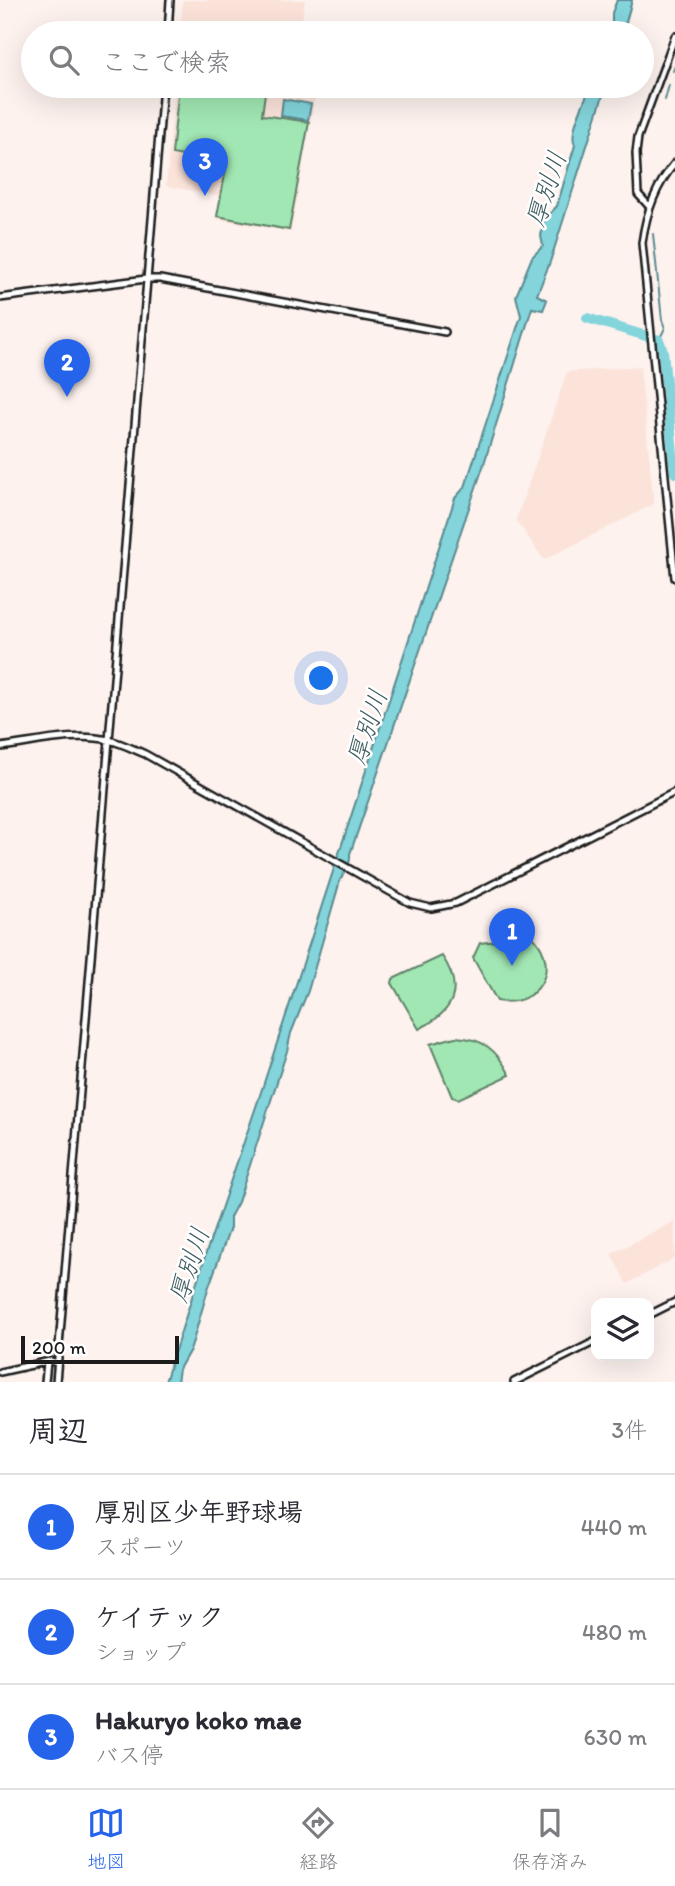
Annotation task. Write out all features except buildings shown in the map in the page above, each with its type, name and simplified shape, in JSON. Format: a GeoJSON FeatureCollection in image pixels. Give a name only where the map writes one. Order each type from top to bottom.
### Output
{"type":"FeatureCollection","features":[{"type":"Feature","properties":{"kind":"street"},"geometry":{"type":"LineString","coordinates":[[168,21],[170,0]]}},
{"type":"Feature","properties":{"kind":"street"},"geometry":{"type":"LineString","coordinates":[[654,93],[675,36]]}},
{"type":"Feature","properties":{"kind":"street"},"geometry":{"type":"LineString","coordinates":[[56,1382],[162,98]]}},
{"type":"Feature","properties":{"kind":"street"},"geometry":{"type":"LineString","coordinates":[[649,206],[638,194],[636,162],[638,137],[652,98]]}},
{"type":"Feature","properties":{"kind":"street"},"geometry":{"type":"LineString","coordinates":[[675,163],[664,175],[649,206],[642,243],[675,578]]}},
{"type":"Feature","properties":{"kind":"street"},"geometry":{"type":"LineString","coordinates":[[0,298],[160,279],[445,332]]}},
{"type":"Feature","properties":{"kind":"street"},"geometry":{"type":"LineString","coordinates":[[0,747],[74,738],[109,740],[145,754],[410,903],[431,908],[456,903],[675,792]]}},
{"type":"Feature","properties":{"kind":"street"},"geometry":{"type":"LineString","coordinates":[[654,1312],[675,1302]]}},
{"type":"Feature","properties":{"kind":"street"},"geometry":{"type":"LineString","coordinates":[[514,1382],[591,1344]]}},
{"type":"Feature","properties":{"kind":"street"},"geometry":{"type":"LineString","coordinates":[[0,1372],[47,1362],[58,1363]]}},
{"type":"Feature","properties":{"kind":"street"},"geometry":{"type":"LineString","coordinates":[[45,1382],[47,1362]]}},
{"type":"Feature","properties":{"kind":"shaded area"},"geometry":{"type":"Polygon","coordinates":[[[183,0],[305,0],[302,21],[181,21],[183,0]]]}},
{"type":"Feature","properties":{"kind":"shaded area"},"geometry":{"type":"Polygon","coordinates":[[[174,98],[315,98],[291,232],[217,219],[221,196],[166,186],[174,98]]]}},
{"type":"Feature","properties":{"kind":"shaded area"},"geometry":{"type":"Polygon","coordinates":[[[640,366],[654,504],[544,560],[516,520],[567,372],[640,366]]]}},
{"type":"Feature","properties":{"kind":"shaded area"},"geometry":{"type":"Polygon","coordinates":[[[675,1221],[675,1258],[627,1284],[611,1254],[675,1221]]]}},
{"type":"Feature","properties":{"kind":"green space"},"geometry":{"type":"Polygon","coordinates":[[[178,98],[264,98],[262,115],[309,122],[289,230],[217,216],[227,164],[172,154],[178,98]]]}},
{"type":"Feature","properties":{"kind":"green space"},"geometry":{"type":"Polygon","coordinates":[[[533,937],[545,961],[545,973],[541,983],[534,992],[524,998],[512,1002],[497,1001],[473,958],[480,943],[533,937]]]}},
{"type":"Feature","properties":{"kind":"green space"},"geometry":{"type":"Polygon","coordinates":[[[442,956],[453,979],[452,999],[440,1015],[419,1029],[392,983],[393,979],[442,956]]]}},
{"type":"Feature","properties":{"kind":"green space"},"geometry":{"type":"Polygon","coordinates":[[[455,1037],[474,1040],[488,1047],[510,1075],[458,1099],[452,1097],[430,1044],[455,1037]]]}},
{"type":"Feature","properties":{"kind":"water"},"geometry":{"type":"Polygon","coordinates":[[[617,0],[632,0],[626,21],[612,21],[617,0]]]}},
{"type":"Feature","properties":{"kind":"water"},"geometry":{"type":"Polygon","coordinates":[[[586,98],[602,98],[537,295],[547,300],[543,310],[532,308],[483,467],[348,866],[340,881],[308,991],[291,1033],[238,1202],[230,1217],[230,1228],[191,1348],[179,1369],[177,1382],[165,1382],[455,498],[465,487],[521,316],[516,296],[532,257],[543,246],[541,236],[544,220],[557,206],[575,145],[573,139],[586,98]]]}},
{"type":"Feature","properties":{"kind":"water"},"geometry":{"type":"Polygon","coordinates":[[[283,99],[311,104],[308,120],[281,116],[283,99]]]}},
{"type":"Feature","properties":{"kind":"waterway"},"geometry":{"type":"LineString","coordinates":[[673,71],[675,66]]}},
{"type":"Feature","properties":{"kind":"waterway"},"geometry":{"type":"LineString","coordinates":[[665,100],[669,85]]}},
{"type":"Feature","properties":{"kind":"waterway"},"geometry":{"type":"LineString","coordinates":[[653,234],[665,328],[659,340]]}},
{"type":"Feature","properties":{"kind":"waterway"},"geometry":{"type":"LineString","coordinates":[[587,318],[659,340],[663,351],[675,473]]}},
{"type":"Feature","properties":{"kind":"place","name":"Hakuryo koko mae"},"geometry":{"type":"Point","coordinates":[205,196]}},
{"type":"Feature","properties":{"kind":"place","name":"ケイテック"},"geometry":{"type":"Point","coordinates":[67,397]}},
{"type":"Feature","properties":{"kind":"place","name":"厚別区少年野球場"},"geometry":{"type":"Point","coordinates":[512,966]}},
{"type":"Feature","properties":{"kind":"water label","name":"厚別川"},"geometry":{"type":"Point","coordinates":[546,189]}},
{"type":"Feature","properties":{"kind":"water label","name":"厚別川"},"geometry":{"type":"Point","coordinates":[367,727]}},
{"type":"Feature","properties":{"kind":"water label","name":"厚別川"},"geometry":{"type":"Point","coordinates":[189,1265]}}]}
